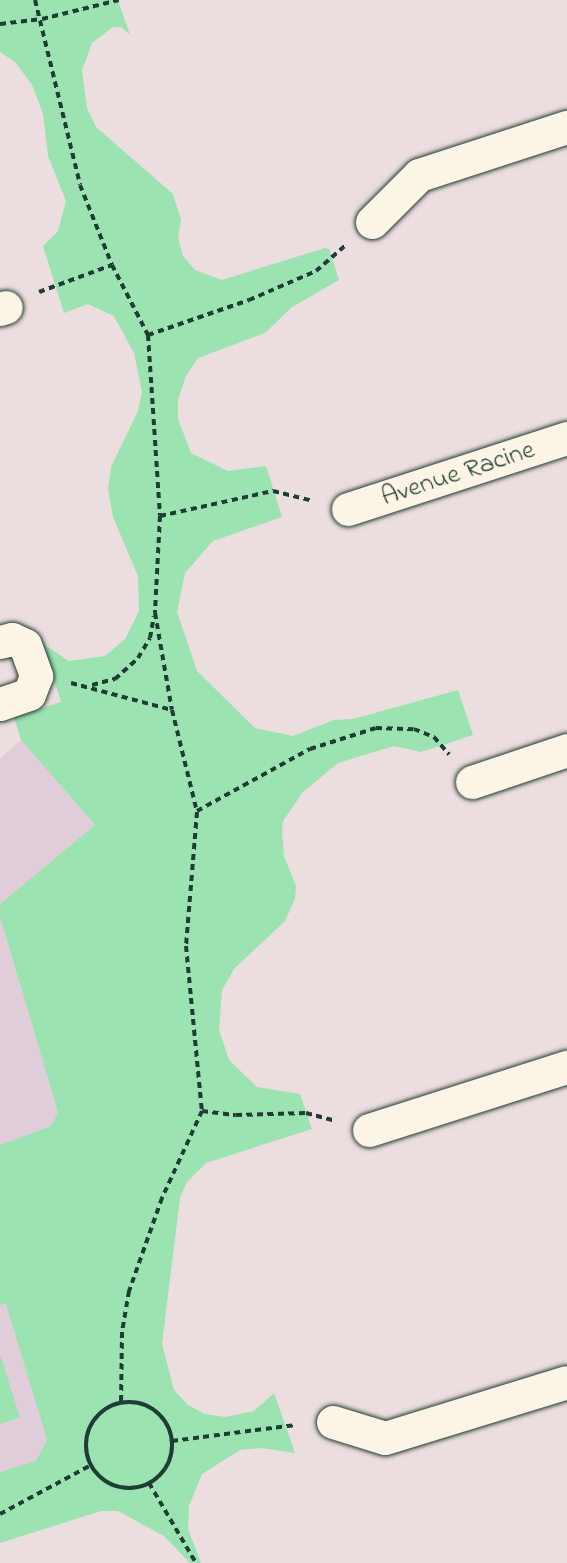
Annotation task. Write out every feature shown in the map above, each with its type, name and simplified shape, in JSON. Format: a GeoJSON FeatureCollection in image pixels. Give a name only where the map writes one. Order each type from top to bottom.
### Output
{"type":"FeatureCollection","features":[{"type":"Feature","properties":{"kind":"street"},"geometry":{"type":"LineString","coordinates":[[372,222],[419,175],[567,127]]}},
{"type":"Feature","properties":{"kind":"street","name":"Avenue Racine"},"geometry":{"type":"LineString","coordinates":[[348,509],[567,438]]}},
{"type":"Feature","properties":{"kind":"street"},"geometry":{"type":"LineString","coordinates":[[0,642],[12,639],[25,645],[36,676],[29,694],[0,704]]}},
{"type":"Feature","properties":{"kind":"street"},"geometry":{"type":"LineString","coordinates":[[472,782],[567,750]]}},
{"type":"Feature","properties":{"kind":"street"},"geometry":{"type":"LineString","coordinates":[[369,1130],[567,1067]]}},
{"type":"Feature","properties":{"kind":"street"},"geometry":{"type":"LineString","coordinates":[[333,1422],[385,1438],[567,1382]]}},
{"type":"Feature","properties":{"kind":"path"},"geometry":{"type":"LineString","coordinates":[[35,0],[42,19],[80,185],[112,265],[148,335],[160,516],[155,613],[150,638],[138,658],[115,679],[89,686]]}},
{"type":"Feature","properties":{"kind":"path"},"geometry":{"type":"LineString","coordinates":[[0,24],[42,19],[119,0]]}},
{"type":"Feature","properties":{"kind":"path"},"geometry":{"type":"LineString","coordinates":[[148,335],[249,300],[316,271],[372,222]]}},
{"type":"Feature","properties":{"kind":"path"},"geometry":{"type":"LineString","coordinates":[[3,308],[61,282],[112,265]]}},
{"type":"Feature","properties":{"kind":"path"},"geometry":{"type":"LineString","coordinates":[[160,516],[273,491],[348,509]]}},
{"type":"Feature","properties":{"kind":"path"},"geometry":{"type":"LineString","coordinates":[[121,1403],[122,1332],[129,1291],[162,1198],[202,1111],[186,946],[197,812],[172,710],[155,613]]}},
{"type":"Feature","properties":{"kind":"path"},"geometry":{"type":"LineString","coordinates":[[36,676],[89,686],[172,710]]}},
{"type":"Feature","properties":{"kind":"path"},"geometry":{"type":"LineString","coordinates":[[197,812],[310,749],[376,728],[414,729],[434,737],[472,782]]}},
{"type":"Feature","properties":{"kind":"path"},"geometry":{"type":"LineString","coordinates":[[202,1111],[236,1115],[306,1113],[369,1130]]}},
{"type":"Feature","properties":{"kind":"path"},"geometry":{"type":"LineString","coordinates":[[121,1403],[142,1404],[154,1410],[168,1427],[172,1441],[167,1465],[149,1483],[136,1488],[117,1486],[99,1476],[91,1465],[86,1446],[90,1426],[103,1411],[121,1403]]}},
{"type":"Feature","properties":{"kind":"path"},"geometry":{"type":"LineString","coordinates":[[172,1441],[333,1422]]}},
{"type":"Feature","properties":{"kind":"path"},"geometry":{"type":"LineString","coordinates":[[0,1514],[91,1465]]}},
{"type":"Feature","properties":{"kind":"path"},"geometry":{"type":"LineString","coordinates":[[149,1483],[196,1563]]}},
{"type":"Feature","properties":{"kind":"shaded area"},"geometry":{"type":"Polygon","coordinates":[[[21,740],[95,825],[0,904],[0,758],[21,740]]]}},
{"type":"Feature","properties":{"kind":"shaded area"},"geometry":{"type":"Polygon","coordinates":[[[0,917],[58,1112],[51,1126],[0,1145],[0,917]]]}},
{"type":"Feature","properties":{"kind":"shaded area"},"geometry":{"type":"Polygon","coordinates":[[[6,1303],[47,1440],[36,1461],[0,1472],[0,1305],[6,1303]]]}},
{"type":"Feature","properties":{"kind":"green space"},"geometry":{"type":"Polygon","coordinates":[[[0,0],[118,0],[130,35],[121,27],[113,27],[92,43],[82,70],[87,108],[96,127],[173,194],[181,220],[178,238],[183,256],[195,270],[222,280],[325,248],[329,249],[339,280],[292,307],[265,333],[198,358],[186,376],[178,399],[178,419],[191,453],[228,471],[266,466],[282,517],[213,541],[185,573],[177,612],[197,671],[255,728],[293,736],[334,720],[353,719],[458,690],[473,735],[421,752],[394,746],[338,763],[303,792],[283,821],[282,832],[284,856],[296,886],[295,899],[285,921],[234,969],[222,990],[219,1030],[229,1060],[257,1087],[300,1094],[312,1129],[206,1163],[187,1182],[180,1198],[162,1344],[174,1390],[188,1405],[205,1414],[225,1417],[254,1411],[274,1393],[295,1453],[261,1448],[240,1450],[202,1474],[189,1506],[188,1529],[201,1563],[190,1563],[164,1536],[118,1511],[101,1511],[0,1543],[0,1472],[36,1461],[47,1440],[6,1304],[0,1305],[0,1145],[51,1126],[58,1112],[0,917],[0,904],[95,825],[21,740],[14,717],[61,702],[43,644],[69,661],[105,656],[125,639],[139,611],[138,576],[113,517],[108,490],[111,467],[138,411],[142,392],[134,353],[114,316],[88,304],[64,313],[43,246],[58,231],[66,201],[48,156],[43,114],[32,85],[16,63],[0,52],[0,0]]]}},
{"type":"Feature","properties":{"kind":"green space"},"geometry":{"type":"Polygon","coordinates":[[[0,1354],[20,1418],[0,1424],[0,1354]]]}}]}
